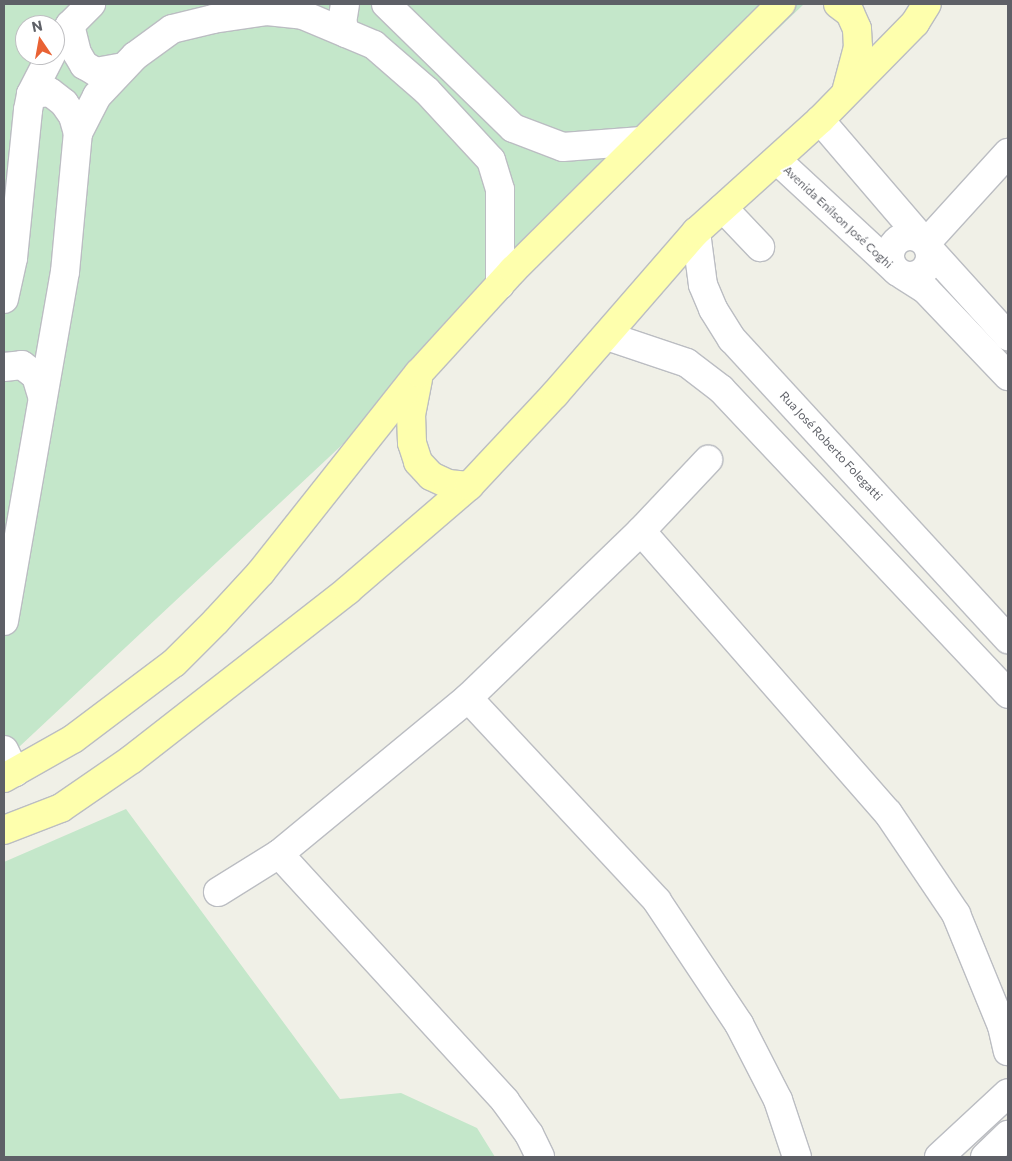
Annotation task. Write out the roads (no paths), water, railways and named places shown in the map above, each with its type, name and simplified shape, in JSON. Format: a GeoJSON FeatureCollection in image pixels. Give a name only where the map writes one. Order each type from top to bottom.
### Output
{"type":"FeatureCollection","features":[{"type":"Feature","properties":{"kind":"main road"},"geometry":{"type":"LineString","coordinates":[[838,4],[850,14],[857,29],[858,47],[846,94]]}},
{"type":"Feature","properties":{"kind":"main road"},"geometry":{"type":"LineString","coordinates":[[4,830],[60,808],[132,759],[348,590],[469,486],[607,336],[696,232],[778,161],[820,120],[915,23],[927,4]]}},
{"type":"Feature","properties":{"kind":"main road"},"geometry":{"type":"LineString","coordinates":[[8,767],[73,739],[174,663],[261,572],[419,373],[500,285],[642,141],[782,6]]}},
{"type":"Feature","properties":{"kind":"main road"},"geometry":{"type":"LineString","coordinates":[[419,373],[410,414],[412,443],[418,462],[431,476],[448,484],[469,486]]}},
{"type":"Feature","properties":{"kind":"street"},"geometry":{"type":"LineString","coordinates":[[65,33],[91,4]]}},
{"type":"Feature","properties":{"kind":"street"},"geometry":{"type":"LineString","coordinates":[[345,4],[342,22],[346,33]]}},
{"type":"Feature","properties":{"kind":"street"},"geometry":{"type":"LineString","coordinates":[[386,4],[513,128],[563,148],[642,141]]}},
{"type":"Feature","properties":{"kind":"street"},"geometry":{"type":"LineString","coordinates":[[78,133],[97,96],[124,67],[172,29],[267,11],[295,8],[304,15],[374,45],[426,91],[491,160],[500,190],[500,285]]}},
{"type":"Feature","properties":{"kind":"street"},"geometry":{"type":"LineString","coordinates":[[70,25],[77,53],[84,65],[96,72],[124,67]]}},
{"type":"Feature","properties":{"kind":"street"},"geometry":{"type":"LineString","coordinates":[[4,299],[13,258],[31,94],[46,65]]}},
{"type":"Feature","properties":{"kind":"street"},"geometry":{"type":"LineString","coordinates":[[4,621],[15,481],[42,396],[65,272],[78,133],[73,116],[64,103],[50,92],[31,94]]}},
{"type":"Feature","properties":{"kind":"street"},"geometry":{"type":"LineString","coordinates":[[820,120],[925,243],[1008,336]]}},
{"type":"Feature","properties":{"kind":"street"},"geometry":{"type":"LineString","coordinates":[[925,243],[1008,153]]}},
{"type":"Feature","properties":{"kind":"street","name":"Avenida Enílson José Coghi"},"geometry":{"type":"LineString","coordinates":[[778,161],[901,274],[926,290],[1008,376]]}},
{"type":"Feature","properties":{"kind":"street"},"geometry":{"type":"LineString","coordinates":[[723,208],[760,247]]}},
{"type":"Feature","properties":{"kind":"street","name":"Rua José Roberto Folegatti"},"geometry":{"type":"LineString","coordinates":[[696,232],[703,285],[713,309],[732,339],[1008,639]]}},
{"type":"Feature","properties":{"kind":"street"},"geometry":{"type":"LineString","coordinates":[[901,274],[923,273],[930,262],[925,243]]}},
{"type":"Feature","properties":{"kind":"street"},"geometry":{"type":"LineString","coordinates":[[607,336],[687,363],[721,389],[1008,694]]}},
{"type":"Feature","properties":{"kind":"street"},"geometry":{"type":"LineString","coordinates":[[4,367],[22,365],[36,376],[42,396]]}},
{"type":"Feature","properties":{"kind":"street"},"geometry":{"type":"LineString","coordinates":[[218,892],[279,854],[468,698],[641,531],[708,460]]}},
{"type":"Feature","properties":{"kind":"street"},"geometry":{"type":"LineString","coordinates":[[641,531],[888,813],[956,914],[1002,1026],[1008,1050]]}},
{"type":"Feature","properties":{"kind":"street"},"geometry":{"type":"LineString","coordinates":[[468,698],[657,901],[740,1024],[778,1100],[797,1157]]}},
{"type":"Feature","properties":{"kind":"street"},"geometry":{"type":"LineString","coordinates":[[279,854],[505,1101],[529,1134],[540,1157]]}},
{"type":"Feature","properties":{"kind":"street"},"geometry":{"type":"LineString","coordinates":[[939,1157],[1008,1093]]}},
{"type":"Feature","properties":{"kind":"street"},"geometry":{"type":"LineString","coordinates":[[985,1157],[1008,1135]]}}]}
